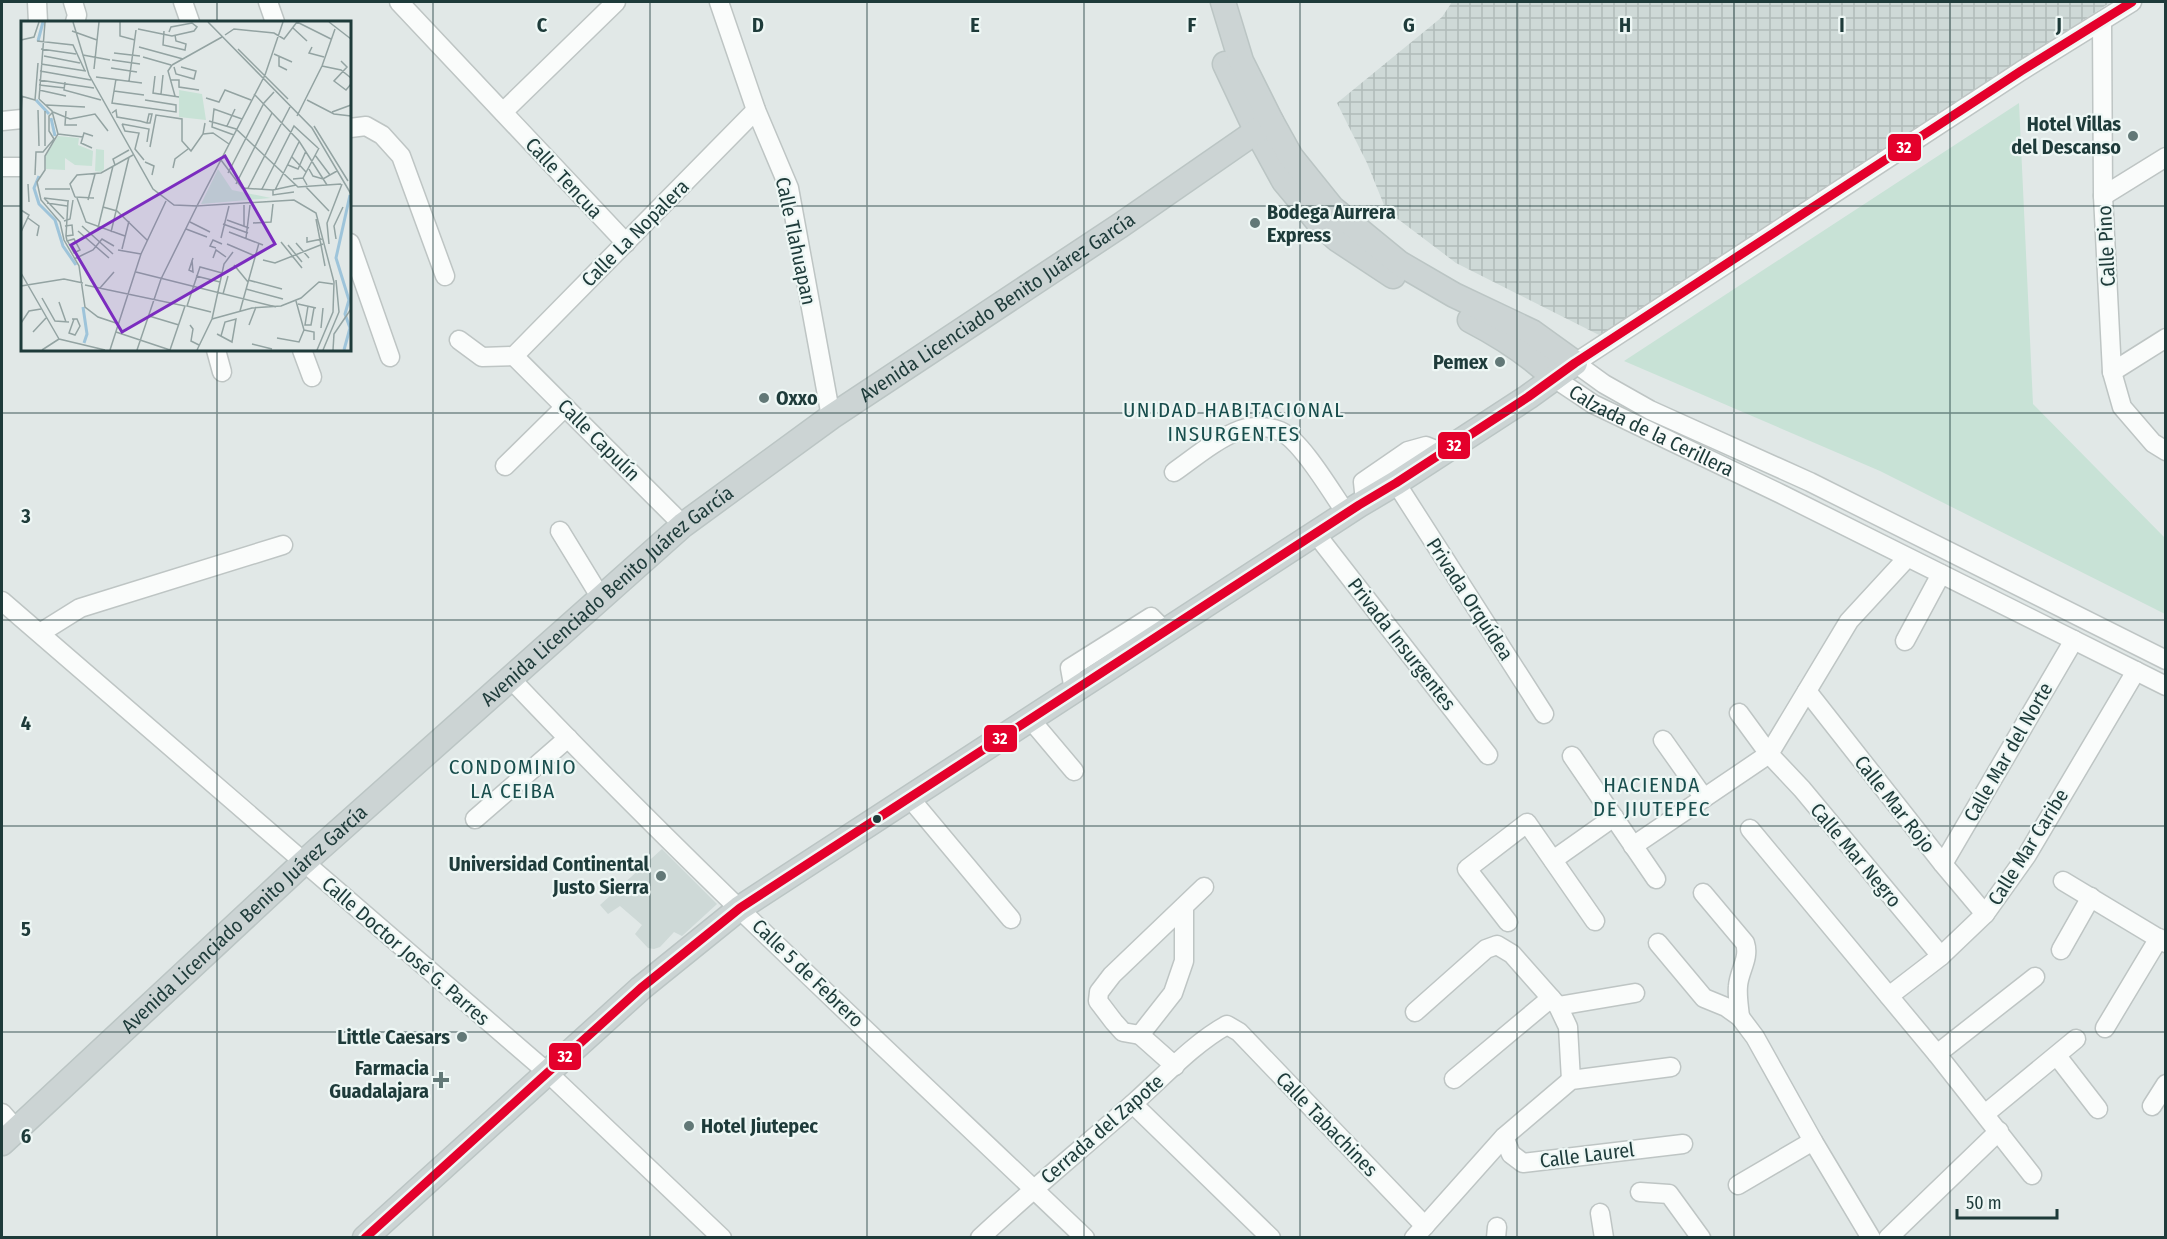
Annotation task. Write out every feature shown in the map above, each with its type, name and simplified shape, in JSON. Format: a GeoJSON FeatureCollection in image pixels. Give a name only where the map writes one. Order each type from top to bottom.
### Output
{"type":"FeatureCollection","features":[{"type":"Feature","properties":{"kind":"main road","name":"Calzada de la Cerillera"},"geometry":{"type":"LineString","coordinates":[[1206,2],[1264,126],[1284,181],[1320,224],[1337,239],[1409,286],[1496,333],[1536,361],[1554,378]]}},
{"type":"Feature","properties":{"kind":"main road","name":"Calzada de la Cerillera"},"geometry":{"type":"LineString","coordinates":[[1223,2],[1234,65]]}},
{"type":"Feature","properties":{"kind":"main road","name":"Calzada de la Cerillera"},"geometry":{"type":"LineString","coordinates":[[1264,126],[1332,208],[1399,263],[1454,295],[1532,332],[1575,363]]}},
{"type":"Feature","properties":{"kind":"main road","name":"Avenida Licenciado Benito Juárez García"},"geometry":{"type":"LineString","coordinates":[[6,1128],[683,525],[831,417],[1121,225],[1264,126]]}},
{"type":"Feature","properties":{"kind":"main road"},"geometry":{"type":"LineString","coordinates":[[379,1233],[547,1072],[641,988],[740,908],[1355,507],[1396,483],[1575,363]]}},
{"type":"Feature","properties":{"kind":"street"},"geometry":{"type":"LineString","coordinates":[[38,2],[38,21]]}},
{"type":"Feature","properties":{"kind":"street"},"geometry":{"type":"LineString","coordinates":[[73,2],[77,15],[75,21]]}},
{"type":"Feature","properties":{"kind":"street"},"geometry":{"type":"LineString","coordinates":[[183,2],[190,21]]}},
{"type":"Feature","properties":{"kind":"street"},"geometry":{"type":"LineString","coordinates":[[268,2],[275,21]]}},
{"type":"Feature","properties":{"kind":"street","name":"Calle Tencua"},"geometry":{"type":"LineString","coordinates":[[399,2],[626,243]]}},
{"type":"Feature","properties":{"kind":"street"},"geometry":{"type":"LineString","coordinates":[[503,112],[616,2]]}},
{"type":"Feature","properties":{"kind":"street","name":"Calle Tlahuapan"},"geometry":{"type":"LineString","coordinates":[[719,2],[756,110],[789,188],[831,417]]}},
{"type":"Feature","properties":{"kind":"street"},"geometry":{"type":"LineString","coordinates":[[1575,363],[2021,71],[2132,2]]}},
{"type":"Feature","properties":{"kind":"street","name":"Calle Pino"},"geometry":{"type":"LineString","coordinates":[[2102,21],[2103,196],[2112,372],[2122,407],[2153,443],[2166,451]]}},
{"type":"Feature","properties":{"kind":"street","name":"Calle La Nopalera"},"geometry":{"type":"LineString","coordinates":[[514,356],[756,110]]}},
{"type":"Feature","properties":{"kind":"street"},"geometry":{"type":"LineString","coordinates":[[2,121],[21,119]]}},
{"type":"Feature","properties":{"kind":"street"},"geometry":{"type":"LineString","coordinates":[[351,128],[366,126],[382,135],[401,156],[444,276]]}},
{"type":"Feature","properties":{"kind":"street"},"geometry":{"type":"LineString","coordinates":[[2103,196],[2166,158]]}},
{"type":"Feature","properties":{"kind":"street"},"geometry":{"type":"LineString","coordinates":[[2,167],[21,167]]}},
{"type":"Feature","properties":{"kind":"street"},"geometry":{"type":"LineString","coordinates":[[351,246],[390,357]]}},
{"type":"Feature","properties":{"kind":"street"},"geometry":{"type":"LineString","coordinates":[[2112,372],[2166,338]]}},
{"type":"Feature","properties":{"kind":"street"},"geometry":{"type":"LineString","coordinates":[[459,340],[482,357],[514,356]]}},
{"type":"Feature","properties":{"kind":"street"},"geometry":{"type":"LineString","coordinates":[[216,351],[222,372]]}},
{"type":"Feature","properties":{"kind":"street"},"geometry":{"type":"LineString","coordinates":[[302,351],[312,377]]}},
{"type":"Feature","properties":{"kind":"street","name":"Calle Capulín"},"geometry":{"type":"LineString","coordinates":[[514,356],[683,525]]}},
{"type":"Feature","properties":{"kind":"street","name":"Calzada de la Cerillera"},"geometry":{"type":"LineString","coordinates":[[1575,363],[1604,384],[1650,410],[1810,482],[2166,660]]}},
{"type":"Feature","properties":{"kind":"street","name":"Calzada de la Cerillera"},"geometry":{"type":"LineString","coordinates":[[1554,378],[1593,404],[1772,490],[2166,686]]}},
{"type":"Feature","properties":{"kind":"street"},"geometry":{"type":"LineString","coordinates":[[505,466],[565,407]]}},
{"type":"Feature","properties":{"kind":"street"},"geometry":{"type":"LineString","coordinates":[[1174,472],[1239,430],[1253,427],[1281,431],[1355,507],[1364,482],[1408,451],[1426,446],[1441,452]]}},
{"type":"Feature","properties":{"kind":"street","name":"Privada Orquídea"},"geometry":{"type":"LineString","coordinates":[[1396,483],[1544,714]]}},
{"type":"Feature","properties":{"kind":"street"},"geometry":{"type":"LineString","coordinates":[[560,531],[601,598]]}},
{"type":"Feature","properties":{"kind":"street","name":"Privada Insurgentes"},"geometry":{"type":"LineString","coordinates":[[1316,534],[1488,755]]}},
{"type":"Feature","properties":{"kind":"street"},"geometry":{"type":"LineString","coordinates":[[40,633],[80,608],[283,545]]}},
{"type":"Feature","properties":{"kind":"street"},"geometry":{"type":"LineString","coordinates":[[1633,846],[1769,754],[1849,621],[1907,558]]}},
{"type":"Feature","properties":{"kind":"street"},"geometry":{"type":"LineString","coordinates":[[1905,641],[1941,574]]}},
{"type":"Feature","properties":{"kind":"street","name":"Calle Doctor José G. Parres"},"geometry":{"type":"LineString","coordinates":[[2,601],[547,1072],[722,1238]]}},
{"type":"Feature","properties":{"kind":"street","name":"Calle Mar del Norte"},"geometry":{"type":"LineString","coordinates":[[1943,864],[2074,640]]}},
{"type":"Feature","properties":{"kind":"street","name":"Calle Mar Caribe"},"geometry":{"type":"LineString","coordinates":[[1889,996],[1941,957],[1985,914],[2027,855],[2136,670]]}},
{"type":"Feature","properties":{"kind":"street","name":"Calle 5 de Febrero"},"geometry":{"type":"LineString","coordinates":[[510,678],[740,908],[1086,1238]]}},
{"type":"Feature","properties":{"kind":"street","name":"Calle Mar Rojo"},"geometry":{"type":"LineString","coordinates":[[1807,691],[1985,914]]}},
{"type":"Feature","properties":{"kind":"street","name":"Calle Mar Negro"},"geometry":{"type":"LineString","coordinates":[[1738,713],[1769,754],[1802,789],[1941,957]]}},
{"type":"Feature","properties":{"kind":"street"},"geometry":{"type":"LineString","coordinates":[[1031,720],[1074,771]]}},
{"type":"Feature","properties":{"kind":"street"},"geometry":{"type":"LineString","coordinates":[[475,819],[568,738]]}},
{"type":"Feature","properties":{"kind":"street"},"geometry":{"type":"LineString","coordinates":[[1664,740],[1704,798]]}},
{"type":"Feature","properties":{"kind":"street"},"geometry":{"type":"LineString","coordinates":[[1572,756],[1656,879]]}},
{"type":"Feature","properties":{"kind":"street"},"geometry":{"type":"LineString","coordinates":[[909,797],[1011,919]]}},
{"type":"Feature","properties":{"kind":"street"},"geometry":{"type":"LineString","coordinates":[[1552,860],[1614,817]]}},
{"type":"Feature","properties":{"kind":"street"},"geometry":{"type":"LineString","coordinates":[[1508,922],[1467,869],[1527,823],[1595,921]]}},
{"type":"Feature","properties":{"kind":"street"},"geometry":{"type":"LineString","coordinates":[[1750,829],[1937,1054],[2032,1175]]}},
{"type":"Feature","properties":{"kind":"street"},"geometry":{"type":"LineString","coordinates":[[2063,881],[2162,941],[2106,1028]]}},
{"type":"Feature","properties":{"kind":"street"},"geometry":{"type":"LineString","coordinates":[[1175,1066],[1140,1035],[1123,1032],[1098,1001],[1099,992],[1112,975],[1204,887]]}},
{"type":"Feature","properties":{"kind":"street"},"geometry":{"type":"LineString","coordinates":[[1703,893],[1746,943],[1748,952],[1738,986],[1740,1017]]}},
{"type":"Feature","properties":{"kind":"street"},"geometry":{"type":"LineString","coordinates":[[2061,950],[2091,897]]}},
{"type":"Feature","properties":{"kind":"street"},"geometry":{"type":"LineString","coordinates":[[1140,1035],[1173,993],[1184,961],[1184,908]]}},
{"type":"Feature","properties":{"kind":"street"},"geometry":{"type":"LineString","coordinates":[[1159,931],[1185,938]]}},
{"type":"Feature","properties":{"kind":"street"},"geometry":{"type":"LineString","coordinates":[[1658,943],[1704,998],[1726,1007],[1740,1017],[1755,1038],[1871,1238]]}},
{"type":"Feature","properties":{"kind":"street"},"geometry":{"type":"LineString","coordinates":[[1415,1012],[1486,949],[1497,945],[1512,954],[1554,1002],[1568,1027],[1571,1080]]}},
{"type":"Feature","properties":{"kind":"street"},"geometry":{"type":"LineString","coordinates":[[1937,1054],[2034,977]]}},
{"type":"Feature","properties":{"kind":"street"},"geometry":{"type":"LineString","coordinates":[[1454,1080],[1554,1002],[1635,993]]}},
{"type":"Feature","properties":{"kind":"street","name":"Cerrada del Zapote"},"geometry":{"type":"LineString","coordinates":[[980,1238],[1033,1188],[1133,1104],[1211,1033],[1227,1025]]}},
{"type":"Feature","properties":{"kind":"street","name":"Calle Tabachines"},"geometry":{"type":"LineString","coordinates":[[1227,1025],[1239,1032],[1420,1232]]}},
{"type":"Feature","properties":{"kind":"street"},"geometry":{"type":"LineString","coordinates":[[1985,1114],[2076,1039]]}},
{"type":"Feature","properties":{"kind":"street"},"geometry":{"type":"LineString","coordinates":[[2057,1056],[2098,1109]]}},
{"type":"Feature","properties":{"kind":"street"},"geometry":{"type":"LineString","coordinates":[[1420,1232],[1504,1137],[1571,1080],[1671,1067]]}},
{"type":"Feature","properties":{"kind":"street"},"geometry":{"type":"LineString","coordinates":[[2152,1106],[2166,1084]]}},
{"type":"Feature","properties":{"kind":"street"},"geometry":{"type":"LineString","coordinates":[[1133,1104],[1271,1238]]}},
{"type":"Feature","properties":{"kind":"street"},"geometry":{"type":"LineString","coordinates":[[1898,1234],[1999,1131]]}},
{"type":"Feature","properties":{"kind":"street","name":"Calle Laurel"},"geometry":{"type":"LineString","coordinates":[[1504,1137],[1511,1154],[1523,1163],[1683,1144]]}},
{"type":"Feature","properties":{"kind":"street"},"geometry":{"type":"LineString","coordinates":[[1738,1185],[1813,1141]]}},
{"type":"Feature","properties":{"kind":"street"},"geometry":{"type":"LineString","coordinates":[[1640,1192],[1669,1194],[1701,1238]]}},
{"type":"Feature","properties":{"kind":"street"},"geometry":{"type":"LineString","coordinates":[[1600,1213],[1604,1238]]}},
{"type":"Feature","properties":{"kind":"shaded area"},"geometry":{"type":"Polygon","coordinates":[[[1452,2],[2111,2],[1601,336],[1456,263],[1386,210],[1367,163],[1337,103],[1442,17],[1452,2]]]}},
{"type":"Feature","properties":{"kind":"shaded area","name":"Universidad Continental Justo Sierra"},"geometry":{"type":"Polygon","coordinates":[[[662,849],[717,904],[682,936],[674,932],[660,947],[654,949],[648,948],[635,934],[642,925],[620,906],[608,914],[600,905],[662,849]]]}},
{"type":"Feature","properties":{"kind":"green space"},"geometry":{"type":"Polygon","coordinates":[[[2019,103],[2033,404],[2165,538],[2165,614],[1880,471],[1624,361],[2019,103]]]}},
{"type":"Feature","properties":{"kind":"transit line","name":"32"},"geometry":{"type":"LineString","coordinates":[[365,1238],[641,988],[740,908],[1528,397],[1575,363],[2021,71],[2132,2]]}},
{"type":"Feature","properties":{"kind":"place","name":"Hotel Villas del Descanso"},"geometry":{"type":"Point","coordinates":[2133,136]}},
{"type":"Feature","properties":{"kind":"place","name":"Bodega Aurrera Express"},"geometry":{"type":"Point","coordinates":[1255,223]}},
{"type":"Feature","properties":{"kind":"place","name":"Pemex"},"geometry":{"type":"Point","coordinates":[1500,362]}},
{"type":"Feature","properties":{"kind":"place","name":"Oxxo"},"geometry":{"type":"Point","coordinates":[764,398]}},
{"type":"Feature","properties":{"kind":"place","name":"Universidad Continental Justo Sierra"},"geometry":{"type":"Point","coordinates":[661,876]}},
{"type":"Feature","properties":{"kind":"place","name":"Little Caesars"},"geometry":{"type":"Point","coordinates":[462,1037]}},
{"type":"Feature","properties":{"kind":"place","name":"Farmacia Guadalajara"},"geometry":{"type":"Point","coordinates":[441,1080]}},
{"type":"Feature","properties":{"kind":"place","name":"Hotel Jiutepec"},"geometry":{"type":"Point","coordinates":[689,1126]}},
{"type":"Feature","properties":{"kind":"district","name":"UNIDAD HABITACIONAL INSURGENTES"},"geometry":{"type":"Point","coordinates":[1234,422]}},
{"type":"Feature","properties":{"kind":"district","name":"CONDOMINIO LA CEIBA"},"geometry":{"type":"Point","coordinates":[513,779]}},
{"type":"Feature","properties":{"kind":"district","name":"HACIENDA DE JIUTEPEC"},"geometry":{"type":"Point","coordinates":[1652,797]}}]}
